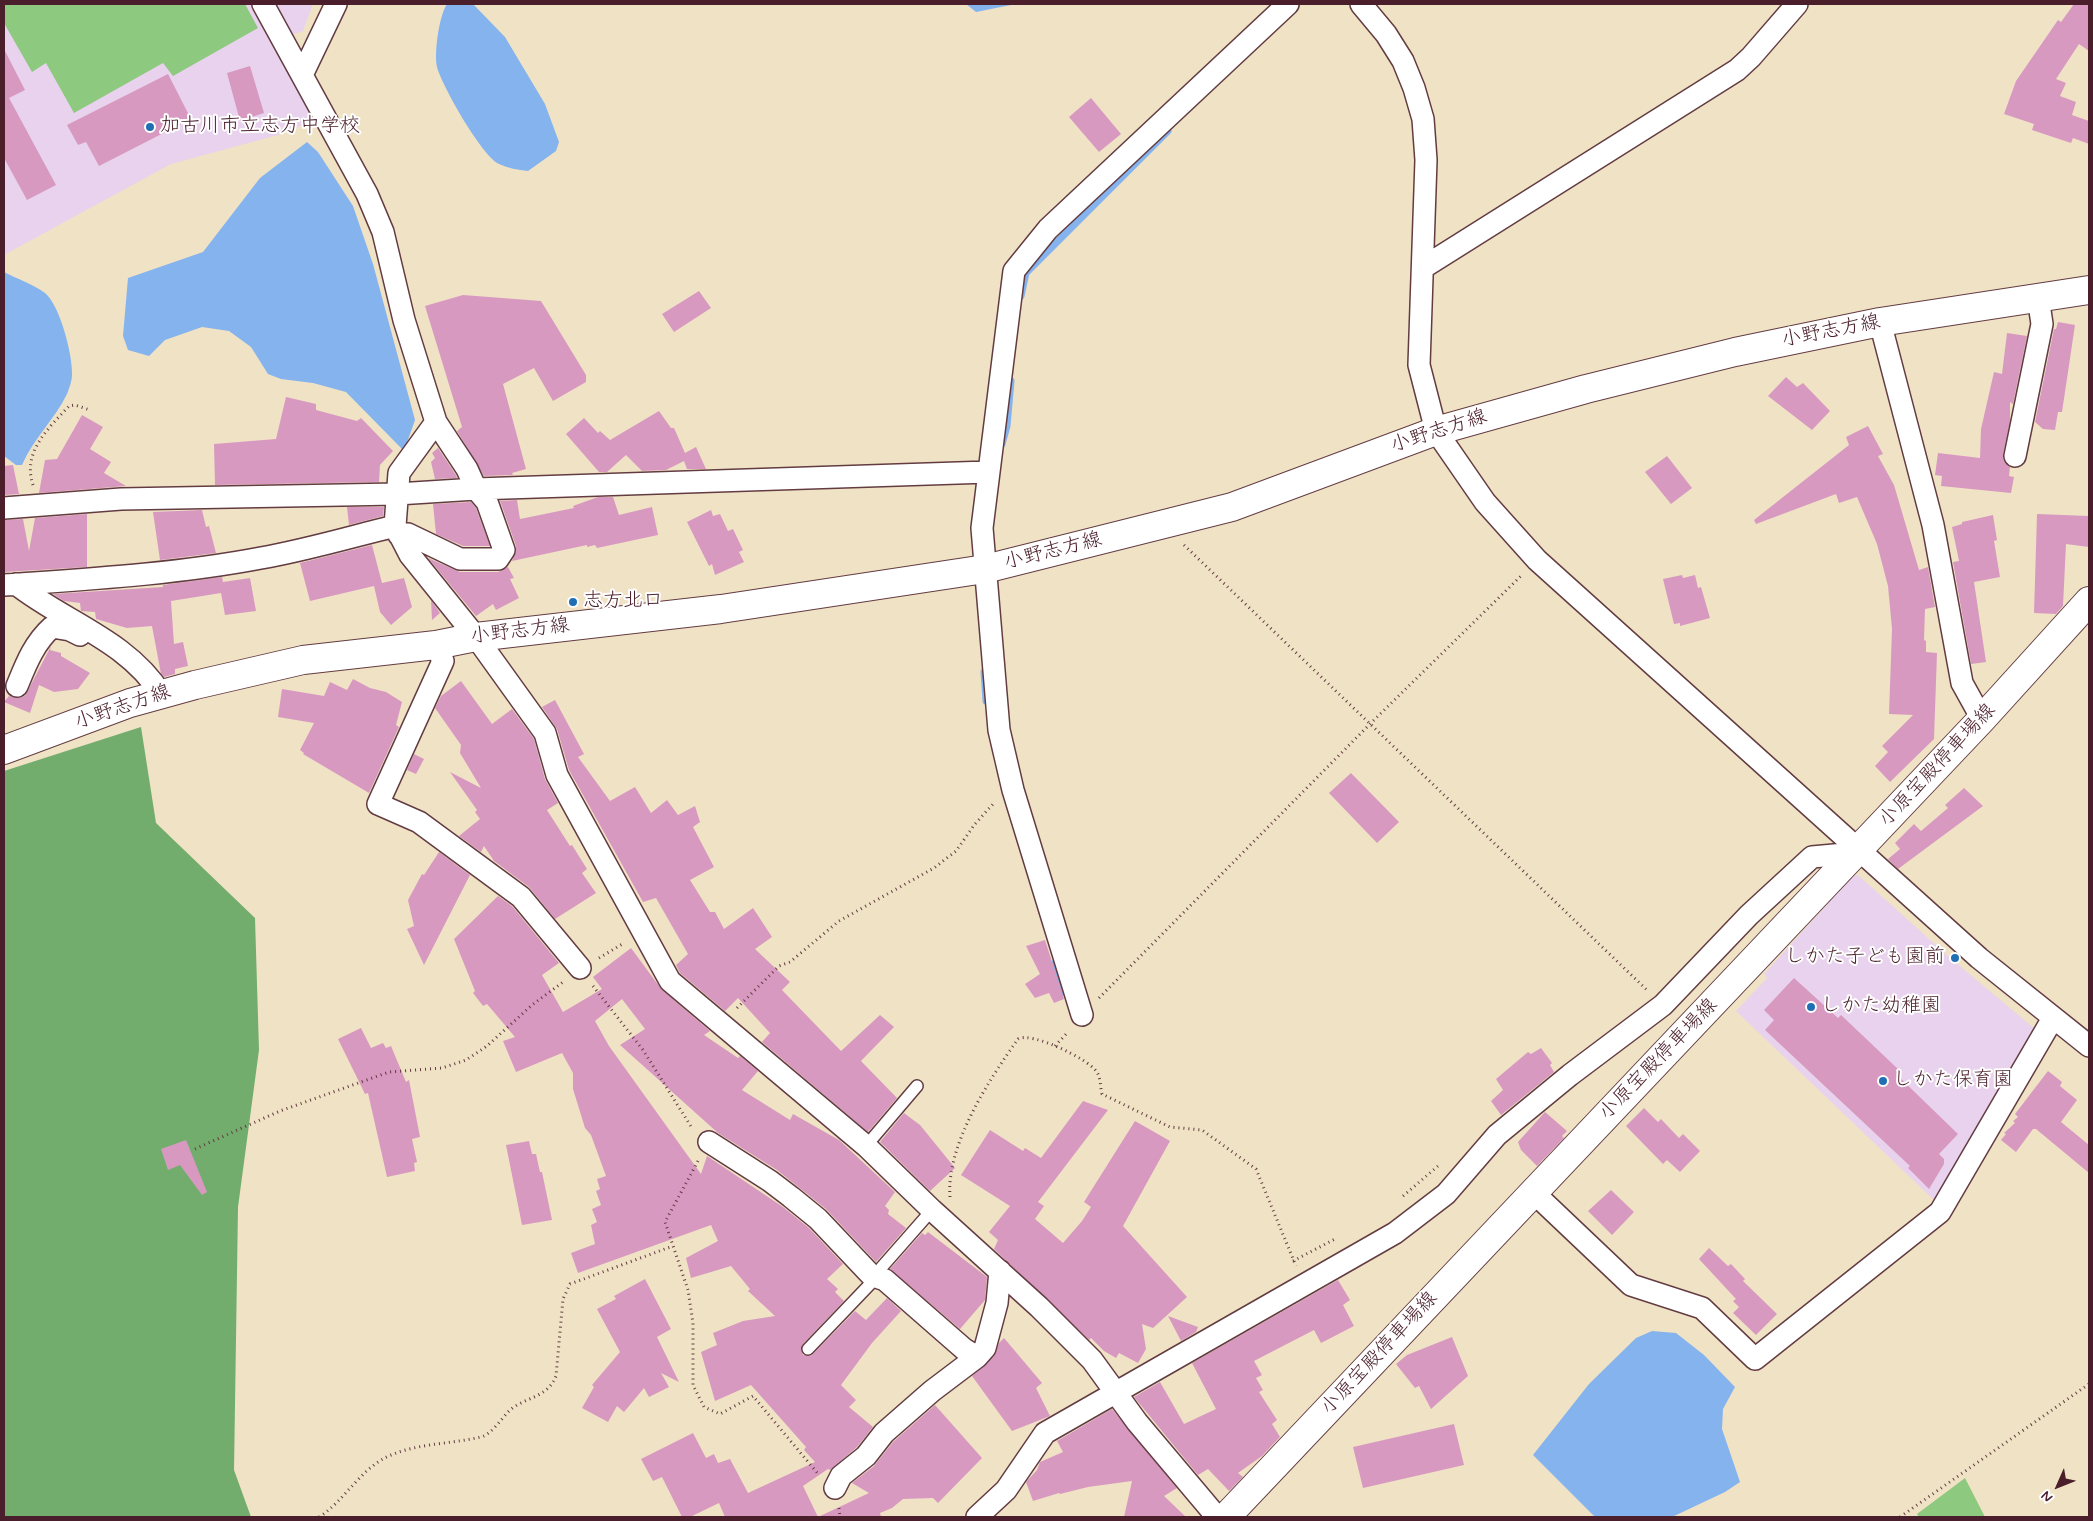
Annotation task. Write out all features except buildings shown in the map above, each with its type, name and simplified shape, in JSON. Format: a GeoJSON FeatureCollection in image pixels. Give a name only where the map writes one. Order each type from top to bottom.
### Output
{"type":"FeatureCollection","features":[{"type":"Feature","properties":{"kind":"main road","name":"小野志方線"},"geometry":{"type":"LineString","coordinates":[[4,750],[130,703],[303,660],[436,645],[476,637],[721,609],[986,569],[1232,506],[1436,431],[1586,389],[1725,354],[1880,322],[2089,290]]}},
{"type":"Feature","properties":{"kind":"main road","name":"小原宝殿停車場線"},"geometry":{"type":"LineString","coordinates":[[1226,1517],[1858,852],[2089,601]]}},
{"type":"Feature","properties":{"kind":"street"},"geometry":{"type":"LineString","coordinates":[[10,585],[107,578],[217,565],[309,549],[397,530],[460,559],[498,559],[504,550],[486,502],[476,490],[467,469],[436,422],[404,320],[384,232],[368,194],[263,4]]}},
{"type":"Feature","properties":{"kind":"street"},"geometry":{"type":"LineString","coordinates":[[302,75],[336,4]]}},
{"type":"Feature","properties":{"kind":"street"},"geometry":{"type":"LineString","coordinates":[[1082,1015],[1013,790],[999,730],[982,528],[1014,271],[1048,229],[1288,4]]}},
{"type":"Feature","properties":{"kind":"street"},"geometry":{"type":"LineString","coordinates":[[1361,4],[1386,34],[1403,61],[1423,118],[1426,160],[1424,267],[1419,365],[1436,431],[1485,502],[1537,560],[1858,852],[1979,958],[2089,1046]]}},
{"type":"Feature","properties":{"kind":"street"},"geometry":{"type":"LineString","coordinates":[[1424,267],[1736,70],[1752,57],[1797,4]]}},
{"type":"Feature","properties":{"kind":"street"},"geometry":{"type":"LineString","coordinates":[[2016,456],[2015,412],[2042,324],[2038,297]]}},
{"type":"Feature","properties":{"kind":"street"},"geometry":{"type":"LineString","coordinates":[[1880,322],[1933,525],[1962,683],[1982,719]]}},
{"type":"Feature","properties":{"kind":"street"},"geometry":{"type":"LineString","coordinates":[[436,422],[399,473],[397,530],[410,554],[476,637],[545,733],[557,775],[670,981],[866,1146],[948,1225],[1040,1307],[1092,1360],[1115,1394],[1217,1517]]}},
{"type":"Feature","properties":{"kind":"street"},"geometry":{"type":"LineString","coordinates":[[4,508],[121,499],[397,494],[988,472]]}},
{"type":"Feature","properties":{"kind":"street"},"geometry":{"type":"LineString","coordinates":[[10,585],[100,637],[132,660],[150,677],[161,694]]}},
{"type":"Feature","properties":{"kind":"street"},"geometry":{"type":"LineString","coordinates":[[17,686],[30,654],[43,635],[52,626],[70,630],[117,657],[132,660]]}},
{"type":"Feature","properties":{"kind":"street"},"geometry":{"type":"LineString","coordinates":[[436,645],[443,661],[378,804],[419,822],[521,897],[580,968]]}},
{"type":"Feature","properties":{"kind":"street"},"geometry":{"type":"LineString","coordinates":[[977,1517],[1006,1490],[1044,1433],[1396,1233],[1446,1194],[1498,1135],[1570,1075],[1663,1006],[1749,916],[1812,858],[1858,852]]}},
{"type":"Feature","properties":{"kind":"street"},"geometry":{"type":"LineString","coordinates":[[1533,1192],[1631,1285],[1702,1308],[1755,1359],[1940,1212],[2053,1018]]}},
{"type":"Feature","properties":{"kind":"street"},"geometry":{"type":"LineString","coordinates":[[709,1142],[770,1181],[791,1197],[818,1219],[867,1271],[885,1280],[964,1349],[977,1357]]}},
{"type":"Feature","properties":{"kind":"street"},"geometry":{"type":"LineString","coordinates":[[835,1488],[841,1476],[866,1456],[884,1433],[932,1391],[977,1357],[987,1344],[997,1303],[1000,1271]]}},
{"type":"Feature","properties":{"kind":"lane"},"geometry":{"type":"LineString","coordinates":[[866,1146],[917,1086]]}},
{"type":"Feature","properties":{"kind":"lane"},"geometry":{"type":"LineString","coordinates":[[808,1349],[876,1276],[932,1210]]}},
{"type":"Feature","properties":{"kind":"path"},"geometry":{"type":"LineString","coordinates":[[39,505],[30,476],[29,459],[37,444],[69,406],[74,405],[90,410]]}},
{"type":"Feature","properties":{"kind":"path"},"geometry":{"type":"LineString","coordinates":[[1179,520],[1182,541],[1186,549],[1663,1006]]}},
{"type":"Feature","properties":{"kind":"path"},"geometry":{"type":"LineString","coordinates":[[1055,1046],[1082,1015],[1370,724],[1537,560]]}},
{"type":"Feature","properties":{"kind":"path"},"geometry":{"type":"LineString","coordinates":[[721,1025],[779,966],[790,962],[839,922],[934,868],[956,851],[975,824],[994,803],[1013,790]]}},
{"type":"Feature","properties":{"kind":"path"},"geometry":{"type":"LineString","coordinates":[[195,1149],[280,1111],[389,1072],[442,1068],[466,1060],[487,1046],[532,1005],[580,968],[644,932]]}},
{"type":"Feature","properties":{"kind":"path"},"geometry":{"type":"LineString","coordinates":[[580,968],[643,1050],[679,1104],[689,1124],[709,1142],[664,1222],[688,1290],[693,1323],[693,1385],[704,1407],[720,1414],[753,1396],[813,1468],[835,1488],[840,1517]]}},
{"type":"Feature","properties":{"kind":"path"},"geometry":{"type":"LineString","coordinates":[[948,1225],[952,1210],[950,1187],[952,1167],[982,1096],[1018,1038],[1033,1038],[1055,1046],[1094,1068],[1099,1074],[1102,1094],[1170,1127],[1202,1130],[1256,1169],[1303,1285]]}},
{"type":"Feature","properties":{"kind":"path"},"geometry":{"type":"LineString","coordinates":[[1396,1202],[1441,1164]]}},
{"type":"Feature","properties":{"kind":"path"},"geometry":{"type":"LineString","coordinates":[[1293,1261],[1336,1239]]}},
{"type":"Feature","properties":{"kind":"path"},"geometry":{"type":"LineString","coordinates":[[319,1517],[335,1505],[366,1471],[390,1455],[420,1446],[481,1437],[509,1410],[544,1392],[554,1384],[556,1376],[563,1299],[570,1284],[673,1246]]}},
{"type":"Feature","properties":{"kind":"path"},"geometry":{"type":"LineString","coordinates":[[1900,1517],[2089,1384]]}},
{"type":"Feature","properties":{"kind":"shaded area","name":"加古川市立志方中学校"},"geometry":{"type":"Polygon","coordinates":[[[4,4],[252,4],[315,120],[278,135],[171,164],[4,255],[4,4]]]}},
{"type":"Feature","properties":{"kind":"shaded area"},"geometry":{"type":"Polygon","coordinates":[[[275,4],[313,4],[303,31],[291,35],[275,4]]]}},
{"type":"Feature","properties":{"kind":"shaded area"},"geometry":{"type":"Polygon","coordinates":[[[1858,875],[1948,956],[2035,1029],[1935,1201],[1736,1011],[1767,978],[1764,974],[1853,876],[1858,875]]]}},
{"type":"Feature","properties":{"kind":"green space"},"geometry":{"type":"Polygon","coordinates":[[[4,4],[245,4],[258,28],[173,76],[163,63],[74,113],[46,63],[32,72],[4,23],[4,4]]]}},
{"type":"Feature","properties":{"kind":"green space"},"geometry":{"type":"Polygon","coordinates":[[[141,727],[156,823],[255,918],[259,1050],[238,1207],[234,1470],[251,1517],[4,1517],[4,771],[141,727]]]}},
{"type":"Feature","properties":{"kind":"green space"},"geometry":{"type":"Polygon","coordinates":[[[1965,1478],[1985,1517],[1919,1517],[1917,1514],[1965,1478]]]}},
{"type":"Feature","properties":{"kind":"water"},"geometry":{"type":"Polygon","coordinates":[[[447,4],[473,4],[505,37],[545,104],[559,142],[556,151],[528,171],[506,167],[492,158],[473,135],[446,89],[437,67],[436,53],[440,26],[447,4]]]}},
{"type":"Feature","properties":{"kind":"water"},"geometry":{"type":"Polygon","coordinates":[[[966,4],[1016,4],[976,12],[966,4]]]}},
{"type":"Feature","properties":{"kind":"water"},"geometry":{"type":"Polygon","coordinates":[[[307,142],[318,152],[353,206],[373,264],[415,420],[404,451],[346,392],[313,383],[281,379],[268,374],[251,347],[229,331],[202,327],[165,340],[149,356],[128,350],[123,336],[128,278],[203,252],[260,178],[307,142]]]}},
{"type":"Feature","properties":{"kind":"water"},"geometry":{"type":"Polygon","coordinates":[[[4,272],[30,284],[51,299],[64,331],[72,367],[72,380],[67,394],[32,446],[22,465],[16,465],[4,456],[4,272]]]}},
{"type":"Feature","properties":{"kind":"water"},"geometry":{"type":"Polygon","coordinates":[[[1652,1331],[1676,1333],[1704,1355],[1735,1387],[1723,1409],[1722,1429],[1740,1482],[1725,1492],[1672,1517],[1595,1517],[1533,1455],[1589,1384],[1636,1338],[1652,1331]]]}},
{"type":"Feature","properties":{"kind":"waterway"},"geometry":{"type":"LineString","coordinates":[[1021,296],[1026,273],[1168,131]]}},
{"type":"Feature","properties":{"kind":"waterway"},"geometry":{"type":"LineString","coordinates":[[1002,444],[1007,426],[1011,381]]}},
{"type":"Feature","properties":{"kind":"waterway"},"geometry":{"type":"LineString","coordinates":[[984,672],[986,701]]}},
{"type":"Feature","properties":{"kind":"waterway"},"geometry":{"type":"LineString","coordinates":[[1055,963],[1063,992]]}},
{"type":"Feature","properties":{"kind":"place","name":"加古川市立志方中学校"},"geometry":{"type":"Point","coordinates":[150,127]}},
{"type":"Feature","properties":{"kind":"place","name":"志方北口"},"geometry":{"type":"Point","coordinates":[573,602]}},
{"type":"Feature","properties":{"kind":"place","name":"しかた子ども園前"},"geometry":{"type":"Point","coordinates":[1955,958]}},
{"type":"Feature","properties":{"kind":"place","name":"しかた幼稚園"},"geometry":{"type":"Point","coordinates":[1811,1007]}},
{"type":"Feature","properties":{"kind":"place","name":"しかた保育園"},"geometry":{"type":"Point","coordinates":[1883,1081]}}]}
